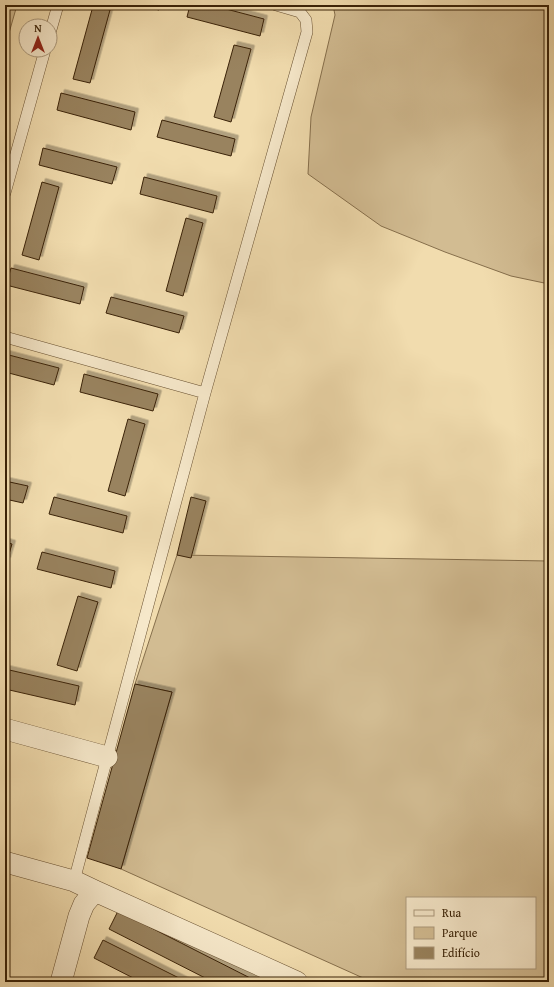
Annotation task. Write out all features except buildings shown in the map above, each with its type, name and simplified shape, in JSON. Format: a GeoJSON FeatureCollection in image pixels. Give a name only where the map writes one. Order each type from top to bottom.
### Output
{"type":"FeatureCollection","features":[{"type":"Feature","properties":{"kind":"street"},"geometry":{"type":"LineString","coordinates":[[5,729],[107,757]]}},
{"type":"Feature","properties":{"kind":"street"},"geometry":{"type":"LineString","coordinates":[[5,862],[74,881],[297,982]]}},
{"type":"Feature","properties":{"kind":"street"},"geometry":{"type":"LineString","coordinates":[[61,982],[79,916],[84,904],[94,891]]}},
{"type":"Feature","properties":{"kind":"lane"},"geometry":{"type":"LineString","coordinates":[[54,18],[58,5]]}},
{"type":"Feature","properties":{"kind":"lane"},"geometry":{"type":"LineString","coordinates":[[74,881],[205,393],[307,32],[306,20],[300,12],[276,5]]}},
{"type":"Feature","properties":{"kind":"lane"},"geometry":{"type":"LineString","coordinates":[[5,193],[43,58]]}},
{"type":"Feature","properties":{"kind":"lane"},"geometry":{"type":"LineString","coordinates":[[5,337],[205,393]]}},
{"type":"Feature","properties":{"kind":"green space"},"geometry":{"type":"Polygon","coordinates":[[[5,5],[17,5],[5,47],[5,5]]]}},
{"type":"Feature","properties":{"kind":"green space"},"geometry":{"type":"Polygon","coordinates":[[[333,5],[549,5],[549,284],[511,276],[445,252],[381,226],[308,174],[311,117],[335,15],[333,5]]]}},
{"type":"Feature","properties":{"kind":"green space"},"geometry":{"type":"Polygon","coordinates":[[[177,555],[549,561],[549,982],[372,982],[121,869],[172,692],[135,684],[177,555]]]}}]}
